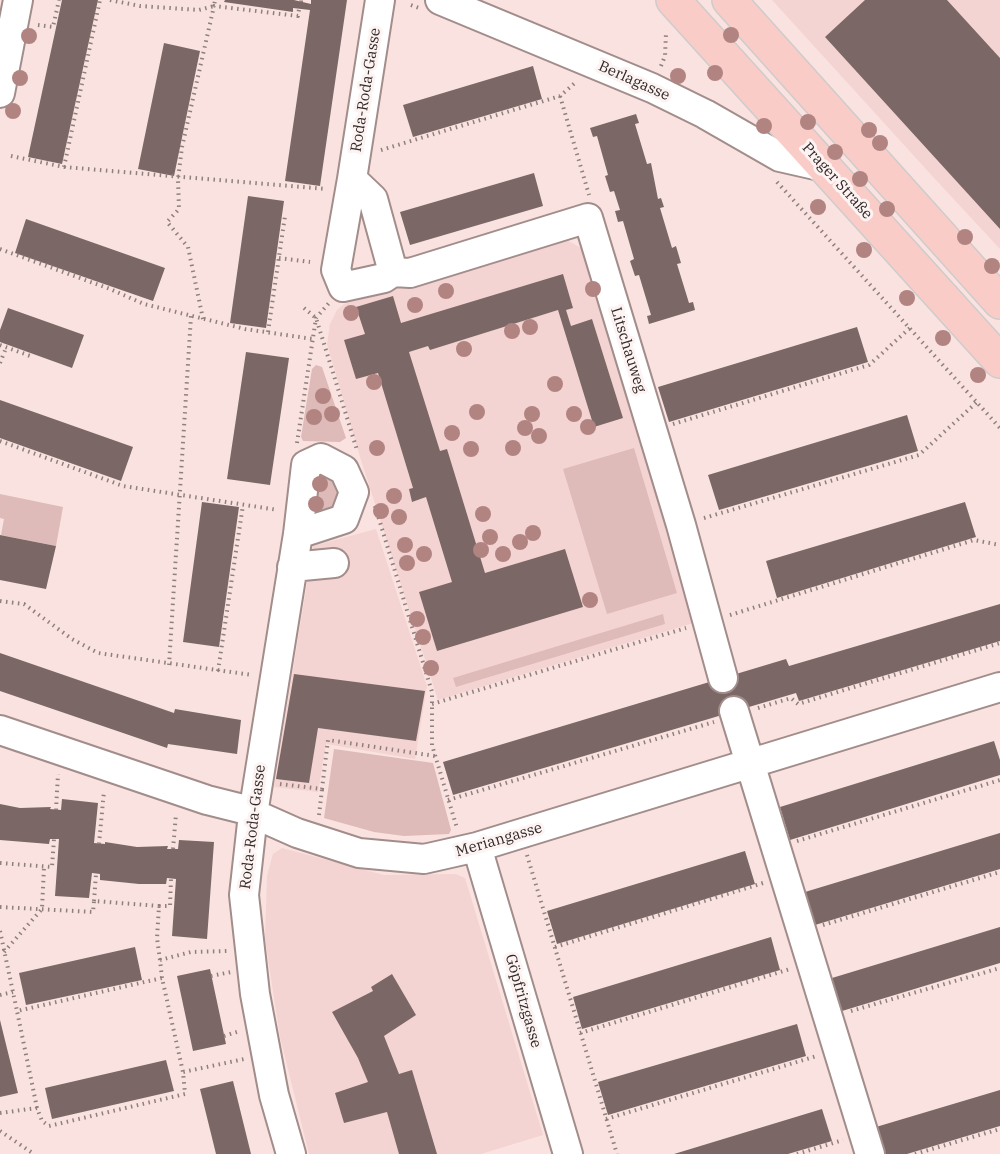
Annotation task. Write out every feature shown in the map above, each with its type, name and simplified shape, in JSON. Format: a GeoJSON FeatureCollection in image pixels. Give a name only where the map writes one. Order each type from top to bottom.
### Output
{"type":"FeatureCollection","features":[{"type":"Feature","properties":{"kind":"main road"},"geometry":{"type":"LineString","coordinates":[[729,0],[1000,302]]}},
{"type":"Feature","properties":{"kind":"main road","name":"Prager Straße"},"geometry":{"type":"LineString","coordinates":[[668,13],[825,167],[1000,361]]}},
{"type":"Feature","properties":{"kind":"street"},"geometry":{"type":"LineString","coordinates":[[0,93],[18,0]]}},
{"type":"Feature","properties":{"kind":"street","name":"Roda-Roda-Gasse"},"geometry":{"type":"LineString","coordinates":[[343,287],[336,270],[343,185],[380,0]]}},
{"type":"Feature","properties":{"kind":"street","name":"Berlagasse"},"geometry":{"type":"LineString","coordinates":[[440,0],[652,88],[705,114],[780,157],[825,167]]}},
{"type":"Feature","properties":{"kind":"street"},"geometry":{"type":"LineString","coordinates":[[343,185],[373,199],[393,272]]}},
{"type":"Feature","properties":{"kind":"street"},"geometry":{"type":"LineString","coordinates":[[343,287],[384,278],[393,272],[410,273],[588,218]]}},
{"type":"Feature","properties":{"kind":"street","name":"Litschauweg"},"geometry":{"type":"LineString","coordinates":[[588,218],[681,525],[723,678]]}},
{"type":"Feature","properties":{"kind":"street"},"geometry":{"type":"LineString","coordinates":[[299,523],[344,519],[354,492],[344,470],[321,458],[306,465]]}},
{"type":"Feature","properties":{"kind":"street","name":"Roda-Roda-Gasse"},"geometry":{"type":"LineString","coordinates":[[291,1154],[242,961],[244,895],[253,814],[306,465]]}},
{"type":"Feature","properties":{"kind":"street"},"geometry":{"type":"LineString","coordinates":[[292,567],[334,563]]}},
{"type":"Feature","properties":{"kind":"street","name":"Meriangasse"},"geometry":{"type":"LineString","coordinates":[[0,730],[178,791],[253,814],[297,833],[359,853],[424,859],[470,849],[1000,687]]}},
{"type":"Feature","properties":{"kind":"street"},"geometry":{"type":"LineString","coordinates":[[734,711],[801,932],[830,1017],[866,1144]]}},
{"type":"Feature","properties":{"kind":"street","name":"Göpfritzgasse"},"geometry":{"type":"LineString","coordinates":[[470,849],[568,1154]]}},
{"type":"Feature","properties":{"kind":"path"},"geometry":{"type":"LineString","coordinates":[[38,25],[53,27],[59,0]]}},
{"type":"Feature","properties":{"kind":"path"},"geometry":{"type":"LineString","coordinates":[[64,168],[100,0]]}},
{"type":"Feature","properties":{"kind":"path"},"geometry":{"type":"LineString","coordinates":[[110,0],[140,6],[199,10],[214,6],[298,16],[299,9]]}},
{"type":"Feature","properties":{"kind":"path"},"geometry":{"type":"LineString","coordinates":[[203,319],[188,247],[167,222],[179,209],[178,179],[182,147],[215,0]]}},
{"type":"Feature","properties":{"kind":"path"},"geometry":{"type":"LineString","coordinates":[[652,88],[665,56],[668,13]]}},
{"type":"Feature","properties":{"kind":"path"},"geometry":{"type":"LineString","coordinates":[[375,152],[560,96],[575,85]]}},
{"type":"Feature","properties":{"kind":"path"},"geometry":{"type":"LineString","coordinates":[[560,96],[593,208],[588,218]]}},
{"type":"Feature","properties":{"kind":"path"},"geometry":{"type":"LineString","coordinates":[[11,156],[64,168],[125,171],[178,179],[343,185]]}},
{"type":"Feature","properties":{"kind":"path"},"geometry":{"type":"LineString","coordinates":[[788,192],[1000,428]]}},
{"type":"Feature","properties":{"kind":"path"},"geometry":{"type":"LineString","coordinates":[[268,332],[285,216]]}},
{"type":"Feature","properties":{"kind":"path"},"geometry":{"type":"LineString","coordinates":[[0,249],[110,289],[144,304],[203,319],[313,339]]}},
{"type":"Feature","properties":{"kind":"path"},"geometry":{"type":"LineString","coordinates":[[279,258],[310,262]]}},
{"type":"Feature","properties":{"kind":"path"},"geometry":{"type":"LineString","coordinates":[[306,465],[296,452],[316,318],[343,287]]}},
{"type":"Feature","properties":{"kind":"path"},"geometry":{"type":"LineString","coordinates":[[169,665],[191,316]]}},
{"type":"Feature","properties":{"kind":"path"},"geometry":{"type":"LineString","coordinates":[[653,430],[868,365],[910,328]]}},
{"type":"Feature","properties":{"kind":"path"},"geometry":{"type":"LineString","coordinates":[[0,345],[33,357]]}},
{"type":"Feature","properties":{"kind":"path"},"geometry":{"type":"LineString","coordinates":[[0,363],[6,348]]}},
{"type":"Feature","properties":{"kind":"path"},"geometry":{"type":"LineString","coordinates":[[681,525],[919,455],[977,402]]}},
{"type":"Feature","properties":{"kind":"path"},"geometry":{"type":"LineString","coordinates":[[0,441],[123,486],[243,505],[299,523]]}},
{"type":"Feature","properties":{"kind":"path"},"geometry":{"type":"LineString","coordinates":[[219,671],[243,505]]}},
{"type":"Feature","properties":{"kind":"path"},"geometry":{"type":"LineString","coordinates":[[0,600],[24,604],[72,639],[98,653],[169,665],[274,678]]}},
{"type":"Feature","properties":{"kind":"path"},"geometry":{"type":"LineString","coordinates":[[432,692],[432,745],[470,849]]}},
{"type":"Feature","properties":{"kind":"path"},"geometry":{"type":"LineString","coordinates":[[319,820],[328,740],[435,756]]}},
{"type":"Feature","properties":{"kind":"path"},"geometry":{"type":"LineString","coordinates":[[56,810],[60,750]]}},
{"type":"Feature","properties":{"kind":"path"},"geometry":{"type":"LineString","coordinates":[[99,844],[107,765]]}},
{"type":"Feature","properties":{"kind":"path"},"geometry":{"type":"LineString","coordinates":[[775,847],[1000,780]]}},
{"type":"Feature","properties":{"kind":"path"},"geometry":{"type":"LineString","coordinates":[[273,783],[322,789]]}},
{"type":"Feature","properties":{"kind":"path"},"geometry":{"type":"LineString","coordinates":[[173,849],[178,791]]}},
{"type":"Feature","properties":{"kind":"path"},"geometry":{"type":"LineString","coordinates":[[520,834],[617,1154]]}},
{"type":"Feature","properties":{"kind":"path"},"geometry":{"type":"LineString","coordinates":[[0,864],[52,867],[54,839]]}},
{"type":"Feature","properties":{"kind":"path"},"geometry":{"type":"LineString","coordinates":[[4,952],[42,909],[44,867]]}},
{"type":"Feature","properties":{"kind":"path"},"geometry":{"type":"LineString","coordinates":[[801,932],[1000,872]]}},
{"type":"Feature","properties":{"kind":"path"},"geometry":{"type":"LineString","coordinates":[[0,907],[93,912],[96,874]]}},
{"type":"Feature","properties":{"kind":"path"},"geometry":{"type":"LineString","coordinates":[[555,947],[784,877]]}},
{"type":"Feature","properties":{"kind":"path"},"geometry":{"type":"LineString","coordinates":[[94,901],[170,906],[171,879]]}},
{"type":"Feature","properties":{"kind":"path"},"geometry":{"type":"LineString","coordinates":[[0,932],[37,1108],[42,1121],[49,1126],[185,1094],[183,1072],[162,978],[157,938],[159,906]]}},
{"type":"Feature","properties":{"kind":"path"},"geometry":{"type":"LineString","coordinates":[[160,960],[191,952],[242,961]]}},
{"type":"Feature","properties":{"kind":"path"},"geometry":{"type":"LineString","coordinates":[[211,976],[242,961]]}},
{"type":"Feature","properties":{"kind":"path"},"geometry":{"type":"LineString","coordinates":[[580,1033],[811,963]]}},
{"type":"Feature","properties":{"kind":"path"},"geometry":{"type":"LineString","coordinates":[[830,1017],[1000,968]]}},
{"type":"Feature","properties":{"kind":"path"},"geometry":{"type":"LineString","coordinates":[[17,1011],[162,978]]}},
{"type":"Feature","properties":{"kind":"path"},"geometry":{"type":"LineString","coordinates":[[0,995],[13,992]]}},
{"type":"Feature","properties":{"kind":"path"},"geometry":{"type":"LineString","coordinates":[[224,1036],[244,1030]]}},
{"type":"Feature","properties":{"kind":"path"},"geometry":{"type":"LineString","coordinates":[[606,1119],[838,1050]]}},
{"type":"Feature","properties":{"kind":"path"},"geometry":{"type":"LineString","coordinates":[[183,1072],[266,1055]]}},
{"type":"Feature","properties":{"kind":"path"},"geometry":{"type":"LineString","coordinates":[[0,1113],[37,1108]]}},
{"type":"Feature","properties":{"kind":"path"},"geometry":{"type":"LineString","coordinates":[[915,1154],[1000,1129]]}},
{"type":"Feature","properties":{"kind":"path"},"geometry":{"type":"LineString","coordinates":[[0,1131],[34,1154]]}},
{"type":"Feature","properties":{"kind":"path"},"geometry":{"type":"LineString","coordinates":[[797,1154],[866,1144]]}},
{"type":"Feature","properties":{"kind":"shaded area"},"geometry":{"type":"Polygon","coordinates":[[[772,0],[1000,0],[1000,249],[935,179],[772,0]]]}},
{"type":"Feature","properties":{"kind":"shaded area"},"geometry":{"type":"Polygon","coordinates":[[[563,238],[588,252],[700,621],[438,700],[360,457],[327,344],[330,324],[337,310],[344,304],[563,238]]]}},
{"type":"Feature","properties":{"kind":"shaded area"},"geometry":{"type":"Polygon","coordinates":[[[316,365],[322,367],[346,438],[340,442],[303,441],[301,437],[312,369],[316,365]]]}},
{"type":"Feature","properties":{"kind":"shaded area"},"geometry":{"type":"Polygon","coordinates":[[[634,448],[677,593],[607,614],[563,469],[634,448]]]}},
{"type":"Feature","properties":{"kind":"shaded area"},"geometry":{"type":"Polygon","coordinates":[[[326,472],[336,480],[341,491],[334,512],[313,518],[317,476],[326,472]]]}},
{"type":"Feature","properties":{"kind":"shaded area"},"geometry":{"type":"Polygon","coordinates":[[[0,494],[63,507],[56,546],[1,535],[4,519],[0,518],[0,494]]]}},
{"type":"Feature","properties":{"kind":"shaded area"},"geometry":{"type":"Polygon","coordinates":[[[376,529],[427,686],[415,759],[326,744],[318,792],[274,787],[313,546],[376,529]]]}},
{"type":"Feature","properties":{"kind":"shaded area"},"geometry":{"type":"Polygon","coordinates":[[[663,614],[665,624],[456,687],[453,678],[663,614]]]}},
{"type":"Feature","properties":{"kind":"shaded area"},"geometry":{"type":"Polygon","coordinates":[[[334,749],[433,763],[451,830],[449,834],[404,836],[374,832],[324,818],[334,749]]]}},
{"type":"Feature","properties":{"kind":"shaded area"},"geometry":{"type":"Polygon","coordinates":[[[282,848],[384,875],[456,874],[465,878],[543,1135],[481,1154],[309,1154],[280,1037],[265,939],[267,876],[273,854],[282,848]]]}},
{"type":"Feature","properties":{"kind":"building"},"geometry":{"type":"Polygon","coordinates":[[[62,0],[98,0],[62,164],[28,157],[62,0]]]}},
{"type":"Feature","properties":{"kind":"building"},"geometry":{"type":"Polygon","coordinates":[[[225,0],[294,0],[311,4],[311,0],[347,0],[320,186],[285,181],[310,10],[293,8],[293,12],[224,2],[225,0]]]}},
{"type":"Feature","properties":{"kind":"building"},"geometry":{"type":"Polygon","coordinates":[[[865,0],[947,0],[1000,58],[1000,229],[825,37],[865,0]]]}},
{"type":"Feature","properties":{"kind":"building"},"geometry":{"type":"Polygon","coordinates":[[[164,43],[200,51],[174,176],[138,169],[164,43]]]}},
{"type":"Feature","properties":{"kind":"building"},"geometry":{"type":"Polygon","coordinates":[[[533,66],[542,99],[413,137],[403,105],[533,66]]]}},
{"type":"Feature","properties":{"kind":"building"},"geometry":{"type":"Polygon","coordinates":[[[636,114],[639,123],[635,124],[647,164],[651,163],[658,199],[661,198],[664,207],[660,208],[672,248],[676,246],[681,263],[677,264],[689,303],[693,302],[695,310],[649,324],[647,316],[651,315],[639,275],[635,276],[630,261],[634,259],[623,221],[618,222],[615,211],[620,210],[614,191],[610,192],[605,176],[608,175],[597,136],[593,137],[590,128],[636,114]]]}},
{"type":"Feature","properties":{"kind":"building"},"geometry":{"type":"Polygon","coordinates":[[[534,173],[543,206],[410,245],[400,212],[534,173]]]}},
{"type":"Feature","properties":{"kind":"building"},"geometry":{"type":"Polygon","coordinates":[[[248,196],[284,201],[266,328],[230,323],[248,196]]]}},
{"type":"Feature","properties":{"kind":"building"},"geometry":{"type":"Polygon","coordinates":[[[26,219],[165,268],[153,301],[15,253],[26,219]]]}},
{"type":"Feature","properties":{"kind":"building"},"geometry":{"type":"Polygon","coordinates":[[[563,274],[573,308],[566,310],[571,326],[592,319],[623,418],[594,427],[558,310],[430,350],[428,346],[409,352],[440,451],[447,449],[485,573],[565,549],[583,607],[437,651],[419,592],[452,582],[426,497],[412,502],[409,489],[413,488],[378,373],[356,379],[344,340],[365,334],[356,307],[393,296],[401,323],[563,274]]]}},
{"type":"Feature","properties":{"kind":"building"},"geometry":{"type":"Polygon","coordinates":[[[8,308],[84,335],[72,368],[0,342],[0,330],[8,308]]]}},
{"type":"Feature","properties":{"kind":"building"},"geometry":{"type":"Polygon","coordinates":[[[857,327],[868,362],[669,422],[658,387],[857,327]]]}},
{"type":"Feature","properties":{"kind":"building"},"geometry":{"type":"Polygon","coordinates":[[[246,352],[289,358],[270,485],[227,479],[246,352]]]}},
{"type":"Feature","properties":{"kind":"building"},"geometry":{"type":"Polygon","coordinates":[[[0,400],[133,447],[121,481],[0,438],[0,400]]]}},
{"type":"Feature","properties":{"kind":"building"},"geometry":{"type":"Polygon","coordinates":[[[907,415],[918,451],[719,510],[708,475],[907,415]]]}},
{"type":"Feature","properties":{"kind":"building"},"geometry":{"type":"Polygon","coordinates":[[[202,502],[239,507],[219,647],[183,642],[202,502]]]}},
{"type":"Feature","properties":{"kind":"building"},"geometry":{"type":"Polygon","coordinates":[[[965,502],[976,537],[777,598],[766,561],[965,502]]]}},
{"type":"Feature","properties":{"kind":"building"},"geometry":{"type":"Polygon","coordinates":[[[0,535],[56,546],[46,589],[0,580],[0,535]]]}},
{"type":"Feature","properties":{"kind":"building"},"geometry":{"type":"Polygon","coordinates":[[[1000,604],[1000,641],[799,701],[796,693],[453,795],[443,762],[786,659],[789,666],[1000,604]]]}},
{"type":"Feature","properties":{"kind":"building"},"geometry":{"type":"Polygon","coordinates":[[[0,653],[174,713],[175,709],[241,720],[237,754],[168,744],[167,748],[0,691],[0,653]]]}},
{"type":"Feature","properties":{"kind":"building"},"geometry":{"type":"Polygon","coordinates":[[[294,674],[425,691],[416,741],[318,728],[309,783],[276,779],[294,674]]]}},
{"type":"Feature","properties":{"kind":"building"},"geometry":{"type":"Polygon","coordinates":[[[994,741],[1000,760],[1000,775],[790,840],[780,807],[994,741]]]}},
{"type":"Feature","properties":{"kind":"building"},"geometry":{"type":"Polygon","coordinates":[[[62,799],[98,803],[94,843],[105,844],[105,842],[137,847],[168,846],[167,849],[178,849],[179,840],[214,842],[207,939],[172,936],[176,879],[167,878],[166,884],[139,884],[100,880],[100,874],[92,873],[89,898],[55,896],[59,839],[50,839],[49,844],[0,840],[0,804],[20,808],[51,807],[50,809],[61,810],[62,799]]]}},
{"type":"Feature","properties":{"kind":"building"},"geometry":{"type":"Polygon","coordinates":[[[1000,833],[1000,869],[815,925],[805,892],[1000,833]]]}},
{"type":"Feature","properties":{"kind":"building"},"geometry":{"type":"Polygon","coordinates":[[[745,851],[755,884],[557,944],[547,911],[745,851]]]}},
{"type":"Feature","properties":{"kind":"building"},"geometry":{"type":"Polygon","coordinates":[[[1000,927],[1000,963],[842,1011],[832,978],[1000,927]]]}},
{"type":"Feature","properties":{"kind":"building"},"geometry":{"type":"Polygon","coordinates":[[[771,937],[780,970],[582,1029],[573,997],[771,937]]]}},
{"type":"Feature","properties":{"kind":"building"},"geometry":{"type":"Polygon","coordinates":[[[135,947],[142,980],[26,1005],[19,973],[135,947]]]}},
{"type":"Feature","properties":{"kind":"building"},"geometry":{"type":"Polygon","coordinates":[[[210,969],[226,1044],[193,1051],[177,976],[210,969]]]}},
{"type":"Feature","properties":{"kind":"building"},"geometry":{"type":"Polygon","coordinates":[[[392,974],[416,1015],[384,1036],[399,1074],[412,1070],[437,1154],[399,1154],[387,1112],[344,1123],[335,1093],[368,1082],[358,1058],[332,1012],[373,991],[371,987],[392,974]]]}},
{"type":"Feature","properties":{"kind":"building"},"geometry":{"type":"Polygon","coordinates":[[[0,1020],[18,1093],[0,1097],[0,1020]]]}},
{"type":"Feature","properties":{"kind":"building"},"geometry":{"type":"Polygon","coordinates":[[[797,1024],[806,1056],[608,1115],[598,1082],[797,1024]]]}},
{"type":"Feature","properties":{"kind":"building"},"geometry":{"type":"Polygon","coordinates":[[[166,1060],[174,1091],[52,1119],[45,1088],[166,1060]]]}},
{"type":"Feature","properties":{"kind":"building"},"geometry":{"type":"Polygon","coordinates":[[[233,1081],[251,1154],[216,1154],[200,1089],[233,1081]]]}},
{"type":"Feature","properties":{"kind":"building"},"geometry":{"type":"Polygon","coordinates":[[[1000,1090],[1000,1126],[907,1154],[884,1154],[876,1127],[1000,1090]]]}},
{"type":"Feature","properties":{"kind":"building"},"geometry":{"type":"Polygon","coordinates":[[[822,1109],[832,1141],[788,1154],[674,1154],[822,1109]]]}}]}
